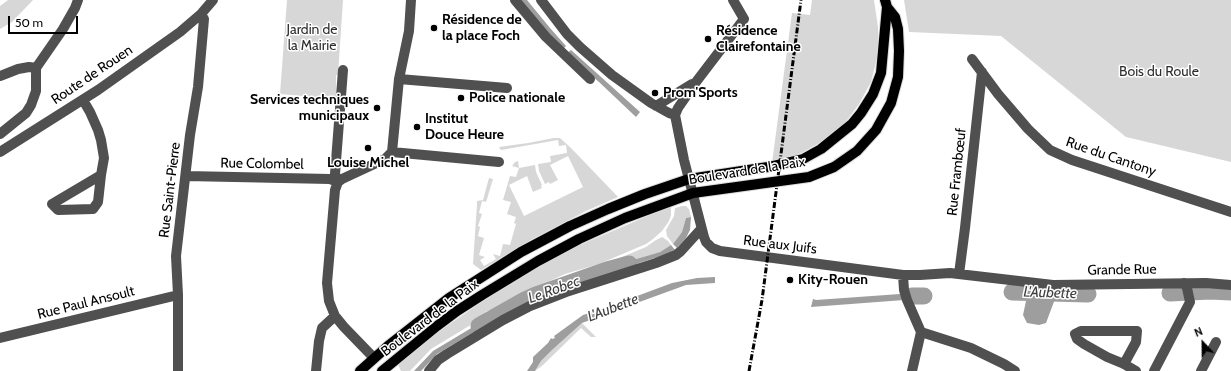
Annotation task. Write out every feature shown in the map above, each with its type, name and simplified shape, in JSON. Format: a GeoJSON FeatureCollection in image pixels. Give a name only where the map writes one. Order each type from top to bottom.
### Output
{"type":"FeatureCollection","features":[{"type":"Feature","properties":{"kind":"main road","name":"Boulevard de la Paix"},"geometry":{"type":"LineString","coordinates":[[360,371],[449,298],[521,252],[570,226],[645,194],[689,179],[768,167],[803,158],[821,149],[842,134],[852,124],[873,94],[881,73],[886,4]]}},
{"type":"Feature","properties":{"kind":"main road","name":"Boulevard de la Paix"},"geometry":{"type":"LineString","coordinates":[[383,370],[457,311],[532,264],[579,239],[625,218],[693,193],[810,177],[834,167],[857,151],[876,130],[884,116],[891,103],[898,77],[898,29],[895,17],[886,4]]}},
{"type":"Feature","properties":{"kind":"main road"},"geometry":{"type":"LineString","coordinates":[[374,358],[383,370]]}},
{"type":"Feature","properties":{"kind":"street"},"geometry":{"type":"LineString","coordinates":[[0,134],[26,113],[31,105],[36,91],[36,68],[63,29],[78,0]]}},
{"type":"Feature","properties":{"kind":"street","name":"Route de Rouen"},"geometry":{"type":"LineString","coordinates":[[0,152],[82,100],[180,32],[201,14],[213,0]]}},
{"type":"Feature","properties":{"kind":"street"},"geometry":{"type":"LineString","coordinates":[[374,358],[344,327],[331,308],[329,301],[328,283],[335,190],[338,182],[385,159],[392,152],[399,79],[409,31],[411,0]]}},
{"type":"Feature","properties":{"kind":"street"},"geometry":{"type":"LineString","coordinates":[[515,0],[546,37],[590,79]]}},
{"type":"Feature","properties":{"kind":"street"},"geometry":{"type":"LineString","coordinates":[[541,0],[567,34],[612,75],[656,106],[669,113],[675,114],[696,82],[744,18],[733,0]]}},
{"type":"Feature","properties":{"kind":"street","name":"Rue Saint-Pierre"},"geometry":{"type":"LineString","coordinates":[[178,371],[178,295],[176,256],[198,80],[204,19],[201,14]]}},
{"type":"Feature","properties":{"kind":"street","name":"Rue du Cantony"},"geometry":{"type":"LineString","coordinates":[[972,59],[998,94],[1028,129],[1050,150],[1072,160],[1231,212]]}},
{"type":"Feature","properties":{"kind":"street"},"geometry":{"type":"LineString","coordinates":[[0,76],[18,69],[29,67],[36,68]]}},
{"type":"Feature","properties":{"kind":"street"},"geometry":{"type":"LineString","coordinates":[[338,182],[335,174],[343,70]]}},
{"type":"Feature","properties":{"kind":"street","name":"Rue Frambœuf"},"geometry":{"type":"LineString","coordinates":[[959,274],[982,72]]}},
{"type":"Feature","properties":{"kind":"street"},"geometry":{"type":"LineString","coordinates":[[399,79],[507,88]]}},
{"type":"Feature","properties":{"kind":"street"},"geometry":{"type":"LineString","coordinates":[[656,106],[696,82]]}},
{"type":"Feature","properties":{"kind":"street"},"geometry":{"type":"LineString","coordinates":[[82,100],[90,112],[101,140],[104,158],[98,202],[93,209],[58,210],[52,204],[101,174]]}},
{"type":"Feature","properties":{"kind":"street","name":"Rue aux Juifs"},"geometry":{"type":"LineString","coordinates":[[675,114],[701,229],[706,242],[712,248],[720,251],[903,275],[959,274]]}},
{"type":"Feature","properties":{"kind":"street"},"geometry":{"type":"LineString","coordinates":[[392,152],[499,162]]}},
{"type":"Feature","properties":{"kind":"street","name":"Rue Colombel"},"geometry":{"type":"LineString","coordinates":[[186,176],[322,179],[338,182]]}},
{"type":"Feature","properties":{"kind":"street"},"geometry":{"type":"LineString","coordinates":[[429,371],[438,360],[447,354],[502,320],[530,306],[676,255],[701,229]]}},
{"type":"Feature","properties":{"kind":"street","name":"Grande Rue"},"geometry":{"type":"LineString","coordinates":[[959,274],[1053,286],[1186,286],[1206,283],[1231,285]]}},
{"type":"Feature","properties":{"kind":"street"},"geometry":{"type":"LineString","coordinates":[[903,275],[906,297],[921,332],[912,371]]}},
{"type":"Feature","properties":{"kind":"street"},"geometry":{"type":"LineString","coordinates":[[1154,371],[1190,302],[1186,286]]}},
{"type":"Feature","properties":{"kind":"street","name":"Rue Paul Ansoult"},"geometry":{"type":"LineString","coordinates":[[0,338],[178,295]]}},
{"type":"Feature","properties":{"kind":"street"},"geometry":{"type":"LineString","coordinates":[[316,371],[322,328],[336,316]]}},
{"type":"Feature","properties":{"kind":"street"},"geometry":{"type":"LineString","coordinates":[[1124,364],[1136,342],[1137,331],[1081,331],[1075,334],[1084,344],[1136,371]]}},
{"type":"Feature","properties":{"kind":"street"},"geometry":{"type":"LineString","coordinates":[[921,332],[971,348],[1015,371]]}},
{"type":"Feature","properties":{"kind":"street"},"geometry":{"type":"LineString","coordinates":[[1200,371],[1216,342]]}},
{"type":"Feature","properties":{"kind":"green space"},"geometry":{"type":"Polygon","coordinates":[[[8,0],[33,0],[12,22],[0,29],[0,6],[8,0]]]}},
{"type":"Feature","properties":{"kind":"green space","name":"Jardin de la Mairie"},"geometry":{"type":"Polygon","coordinates":[[[287,0],[343,0],[338,75],[336,75],[336,99],[280,94],[287,0]]]}},
{"type":"Feature","properties":{"kind":"green space"},"geometry":{"type":"Polygon","coordinates":[[[812,0],[874,0],[878,27],[878,54],[871,82],[859,104],[845,123],[826,139],[803,152],[793,157],[772,163],[792,13],[810,15],[812,0]]]}},
{"type":"Feature","properties":{"kind":"green space","name":"Bois du Roule"},"geometry":{"type":"Polygon","coordinates":[[[904,0],[1231,0],[1231,162],[1126,137],[1001,36],[909,32],[904,0]]]}},
{"type":"Feature","properties":{"kind":"green space"},"geometry":{"type":"Polygon","coordinates":[[[560,138],[618,197],[586,211],[531,240],[481,270],[473,264],[477,201],[483,200],[489,178],[493,179],[486,202],[482,201],[479,213],[482,214],[478,226],[480,227],[478,236],[484,238],[479,255],[485,257],[480,260],[484,266],[496,259],[493,254],[500,256],[503,244],[510,245],[516,224],[514,223],[516,217],[507,214],[511,202],[503,200],[510,176],[516,177],[519,168],[535,165],[536,172],[542,185],[542,188],[533,192],[527,176],[509,185],[524,216],[583,187],[568,156],[550,165],[558,180],[550,184],[549,182],[545,184],[539,171],[538,164],[551,162],[550,156],[567,153],[566,145],[559,146],[558,140],[501,150],[499,147],[560,138]]]}},
{"type":"Feature","properties":{"kind":"green space"},"geometry":{"type":"Polygon","coordinates":[[[518,161],[519,168],[512,166],[518,161]]]}},
{"type":"Feature","properties":{"kind":"green space"},"geometry":{"type":"Polygon","coordinates":[[[671,206],[669,221],[662,231],[646,244],[599,264],[565,274],[517,296],[497,309],[487,311],[469,326],[431,349],[410,371],[401,371],[398,364],[437,333],[487,298],[523,276],[573,248],[671,206]]]}},
{"type":"Feature","properties":{"kind":"green space"},"geometry":{"type":"Polygon","coordinates":[[[686,206],[689,209],[691,217],[686,218],[682,232],[673,244],[667,236],[666,230],[674,216],[675,208],[686,206]]]}},
{"type":"Feature","properties":{"kind":"green space"},"geometry":{"type":"Polygon","coordinates":[[[662,237],[671,245],[660,252],[620,264],[620,259],[622,257],[646,247],[662,237]]]}},
{"type":"Feature","properties":{"kind":"green space"},"geometry":{"type":"Polygon","coordinates":[[[602,266],[605,268],[565,282],[565,277],[568,275],[602,266]]]}},
{"type":"Feature","properties":{"kind":"green space"},"geometry":{"type":"Polygon","coordinates":[[[582,323],[596,337],[591,337],[581,328],[535,371],[541,361],[582,323]]]}},
{"type":"Feature","properties":{"kind":"water"},"geometry":{"type":"Polygon","coordinates":[[[519,0],[527,0],[566,46],[562,50],[519,0]]]}},
{"type":"Feature","properties":{"kind":"water"},"geometry":{"type":"Polygon","coordinates":[[[571,50],[640,112],[636,117],[599,82],[566,54],[571,50]]]}},
{"type":"Feature","properties":{"kind":"water"},"geometry":{"type":"Polygon","coordinates":[[[691,217],[690,230],[686,238],[677,248],[673,244],[682,232],[686,218],[691,217]]]}},
{"type":"Feature","properties":{"kind":"water"},"geometry":{"type":"Polygon","coordinates":[[[671,245],[675,250],[667,254],[608,273],[606,268],[660,252],[671,245]]]}},
{"type":"Feature","properties":{"kind":"water"},"geometry":{"type":"Polygon","coordinates":[[[605,268],[606,274],[568,287],[565,282],[605,268]]]}},
{"type":"Feature","properties":{"kind":"water"},"geometry":{"type":"Polygon","coordinates":[[[715,277],[715,283],[686,285],[582,323],[541,361],[535,371],[527,371],[533,362],[533,357],[548,343],[551,338],[555,338],[554,336],[583,315],[601,309],[602,311],[613,307],[613,305],[672,283],[697,278],[715,277]]]}},
{"type":"Feature","properties":{"kind":"water"},"geometry":{"type":"Polygon","coordinates":[[[546,289],[548,294],[531,300],[502,316],[500,311],[524,298],[546,289]]]}},
{"type":"Feature","properties":{"kind":"water"},"geometry":{"type":"Polygon","coordinates":[[[900,294],[904,300],[811,307],[813,299],[900,294]]]}},
{"type":"Feature","properties":{"kind":"water"},"geometry":{"type":"Polygon","coordinates":[[[1034,299],[1055,299],[1046,323],[1039,325],[1027,323],[1023,315],[1026,301],[1034,299]]]}},
{"type":"Feature","properties":{"kind":"water"},"geometry":{"type":"Polygon","coordinates":[[[498,312],[499,317],[437,354],[421,371],[414,371],[433,351],[498,312]]]}},
{"type":"Feature","properties":{"kind":"waterway","name":"Le Robec"},"geometry":{"type":"LineString","coordinates":[[479,326],[536,295],[607,270],[629,264]]}},
{"type":"Feature","properties":{"kind":"waterway","name":"L'Aubette"},"geometry":{"type":"LineString","coordinates":[[1170,293],[1210,291],[1231,292]]}},
{"type":"Feature","properties":{"kind":"waterway","name":"L'Aubette"},"geometry":{"type":"LineString","coordinates":[[1012,292],[1088,294]]}},
{"type":"Feature","properties":{"kind":"waterway","name":"L'Aubette"},"geometry":{"type":"LineString","coordinates":[[912,296],[924,296]]}},
{"type":"Feature","properties":{"kind":"railway"},"geometry":{"type":"LineString","coordinates":[[749,371],[762,300],[801,0]]}},
{"type":"Feature","properties":{"kind":"place","name":"Résidence de la place Foch"},"geometry":{"type":"Point","coordinates":[434,28]}},
{"type":"Feature","properties":{"kind":"place","name":"Résidence Clairefontaine"},"geometry":{"type":"Point","coordinates":[708,39]}},
{"type":"Feature","properties":{"kind":"place","name":"Prom'Sports"},"geometry":{"type":"Point","coordinates":[655,93]}},
{"type":"Feature","properties":{"kind":"place","name":"Police nationale"},"geometry":{"type":"Point","coordinates":[461,98]}},
{"type":"Feature","properties":{"kind":"place","name":"Services techniques municipaux"},"geometry":{"type":"Point","coordinates":[377,108]}},
{"type":"Feature","properties":{"kind":"place","name":"Institut Douce Heure"},"geometry":{"type":"Point","coordinates":[417,127]}},
{"type":"Feature","properties":{"kind":"place","name":"Louise Michel"},"geometry":{"type":"Point","coordinates":[368,148]}},
{"type":"Feature","properties":{"kind":"place","name":"Kity-Rouen"},"geometry":{"type":"Point","coordinates":[790,280]}}]}
